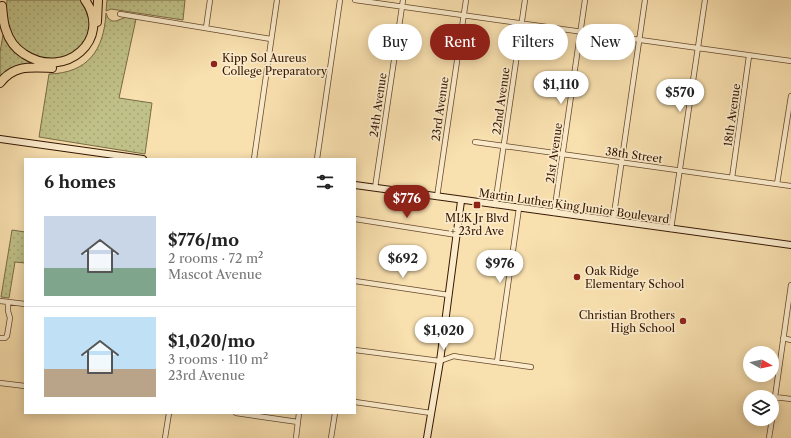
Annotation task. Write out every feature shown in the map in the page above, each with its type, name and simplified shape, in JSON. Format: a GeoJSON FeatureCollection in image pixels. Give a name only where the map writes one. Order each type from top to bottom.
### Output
{"type":"FeatureCollection","features":[{"type":"Feature","properties":{"kind":"highway"},"geometry":{"type":"LineString","coordinates":[[3,3],[6,31],[11,42],[30,58],[42,62],[53,63],[65,62],[75,56],[83,49],[90,38],[93,27],[93,16],[89,5],[85,0]]}},
{"type":"Feature","properties":{"kind":"highway"},"geometry":{"type":"LineString","coordinates":[[0,84],[12,72],[21,68],[52,68],[65,66],[76,61],[85,53],[92,43],[96,31],[98,0]]}},
{"type":"Feature","properties":{"kind":"street"},"geometry":{"type":"LineString","coordinates":[[206,28],[210,0]]}},
{"type":"Feature","properties":{"kind":"street"},"geometry":{"type":"LineString","coordinates":[[254,158],[277,0]]}},
{"type":"Feature","properties":{"kind":"street"},"geometry":{"type":"LineString","coordinates":[[317,158],[340,0]]}},
{"type":"Feature","properties":{"kind":"street"},"geometry":{"type":"LineString","coordinates":[[355,0],[402,8],[522,24]]}},
{"type":"Feature","properties":{"kind":"street","name":"24th Avenue"},"geometry":{"type":"LineString","coordinates":[[375,188],[403,0]]}},
{"type":"Feature","properties":{"kind":"street","name":"23rd Avenue"},"geometry":{"type":"LineString","coordinates":[[437,197],[466,0]]}},
{"type":"Feature","properties":{"kind":"street","name":"22nd Avenue"},"geometry":{"type":"LineString","coordinates":[[522,24],[525,0]]}},
{"type":"Feature","properties":{"kind":"street","name":"21st Avenue"},"geometry":{"type":"LineString","coordinates":[[581,24],[585,0]]}},
{"type":"Feature","properties":{"kind":"street"},"geometry":{"type":"LineString","coordinates":[[613,221],[645,0]]}},
{"type":"Feature","properties":{"kind":"street"},"geometry":{"type":"LineString","coordinates":[[671,229],[705,0]]}},
{"type":"Feature","properties":{"kind":"street"},"geometry":{"type":"LineString","coordinates":[[0,22],[3,3]]}},
{"type":"Feature","properties":{"kind":"street"},"geometry":{"type":"LineString","coordinates":[[120,14],[271,39]]}},
{"type":"Feature","properties":{"kind":"street"},"geometry":{"type":"LineString","coordinates":[[635,39],[791,61]]}},
{"type":"Feature","properties":{"kind":"street","name":"18th Avenue"},"geometry":{"type":"LineString","coordinates":[[732,178],[749,56]]}},
{"type":"Feature","properties":{"kind":"street","name":"22nd Avenue"},"geometry":{"type":"LineString","coordinates":[[495,205],[517,60]]}},
{"type":"Feature","properties":{"kind":"street","name":"21st Avenue"},"geometry":{"type":"LineString","coordinates":[[554,213],[576,60]]}},
{"type":"Feature","properties":{"kind":"street"},"geometry":{"type":"LineString","coordinates":[[777,184],[790,96]]}},
{"type":"Feature","properties":{"kind":"street"},"geometry":{"type":"LineString","coordinates":[[0,139],[136,158]]}},
{"type":"Feature","properties":{"kind":"street","name":"38th Street"},"geometry":{"type":"LineString","coordinates":[[475,142],[791,186]]}},
{"type":"Feature","properties":{"kind":"street","name":"Martin Luther King Junior Boulevard"},"geometry":{"type":"LineString","coordinates":[[356,185],[791,245]]}},
{"type":"Feature","properties":{"kind":"street"},"geometry":{"type":"LineString","coordinates":[[427,438],[440,361],[461,200]]}},
{"type":"Feature","properties":{"kind":"street"},"geometry":{"type":"LineString","coordinates":[[497,362],[519,208]]}},
{"type":"Feature","properties":{"kind":"street"},"geometry":{"type":"LineString","coordinates":[[356,220],[457,235]]}},
{"type":"Feature","properties":{"kind":"street"},"geometry":{"type":"LineString","coordinates":[[356,281],[449,294]]}},
{"type":"Feature","properties":{"kind":"street"},"geometry":{"type":"LineString","coordinates":[[776,390],[791,285]]}},
{"type":"Feature","properties":{"kind":"street"},"geometry":{"type":"LineString","coordinates":[[0,301],[24,304]]}},
{"type":"Feature","properties":{"kind":"street"},"geometry":{"type":"LineString","coordinates":[[0,338],[5,338],[7,336],[10,318],[8,312],[8,302]]}},
{"type":"Feature","properties":{"kind":"street"},"geometry":{"type":"LineString","coordinates":[[783,338],[791,340]]}},
{"type":"Feature","properties":{"kind":"street"},"geometry":{"type":"LineString","coordinates":[[356,350],[440,361],[454,356],[531,367]]}},
{"type":"Feature","properties":{"kind":"street"},"geometry":{"type":"LineString","coordinates":[[0,383],[24,386]]}},
{"type":"Feature","properties":{"kind":"street"},"geometry":{"type":"LineString","coordinates":[[779,398],[791,399]]}},
{"type":"Feature","properties":{"kind":"street"},"geometry":{"type":"LineString","coordinates":[[356,402],[432,413]]}},
{"type":"Feature","properties":{"kind":"street"},"geometry":{"type":"LineString","coordinates":[[165,438],[169,414]]}},
{"type":"Feature","properties":{"kind":"street"},"geometry":{"type":"LineString","coordinates":[[243,414],[298,422]]}},
{"type":"Feature","properties":{"kind":"street"},"geometry":{"type":"LineString","coordinates":[[296,438],[300,414]]}},
{"type":"Feature","properties":{"kind":"street"},"geometry":{"type":"LineString","coordinates":[[331,438],[335,414]]}},
{"type":"Feature","properties":{"kind":"street"},"geometry":{"type":"LineString","coordinates":[[769,438],[771,426]]}},
{"type":"Feature","properties":{"kind":"green space"},"geometry":{"type":"Polygon","coordinates":[[[7,0],[84,0],[90,15],[91,26],[83,45],[74,53],[63,58],[50,59],[37,57],[26,51],[16,42],[9,31],[6,16],[7,0]]]}},
{"type":"Feature","properties":{"kind":"green space"},"geometry":{"type":"Polygon","coordinates":[[[107,0],[185,0],[183,20],[111,9],[106,11],[107,0]]]}},
{"type":"Feature","properties":{"kind":"green space"},"geometry":{"type":"Polygon","coordinates":[[[106,13],[108,18],[112,21],[126,17],[136,19],[119,98],[152,103],[145,154],[39,137],[49,74],[63,73],[74,69],[84,64],[91,57],[102,38],[106,13]]]}},
{"type":"Feature","properties":{"kind":"green space"},"geometry":{"type":"Polygon","coordinates":[[[3,35],[6,35],[32,60],[30,64],[0,77],[0,52],[3,35]]]}},
{"type":"Feature","properties":{"kind":"green space"},"geometry":{"type":"Polygon","coordinates":[[[12,230],[24,232],[24,263],[15,262],[9,298],[1,297],[12,230]]]}},
{"type":"Feature","properties":{"kind":"place","name":"Kipp Sol Aureus College Preparatory"},"geometry":{"type":"Point","coordinates":[214,64]}},
{"type":"Feature","properties":{"kind":"place","name":"MLK Jr Blvd + 23rd Ave"},"geometry":{"type":"Point","coordinates":[477,205]}},
{"type":"Feature","properties":{"kind":"place","name":"Oak Ridge Elementary School"},"geometry":{"type":"Point","coordinates":[577,277]}},
{"type":"Feature","properties":{"kind":"place","name":"Christian Brothers High School"},"geometry":{"type":"Point","coordinates":[683,321]}}]}
